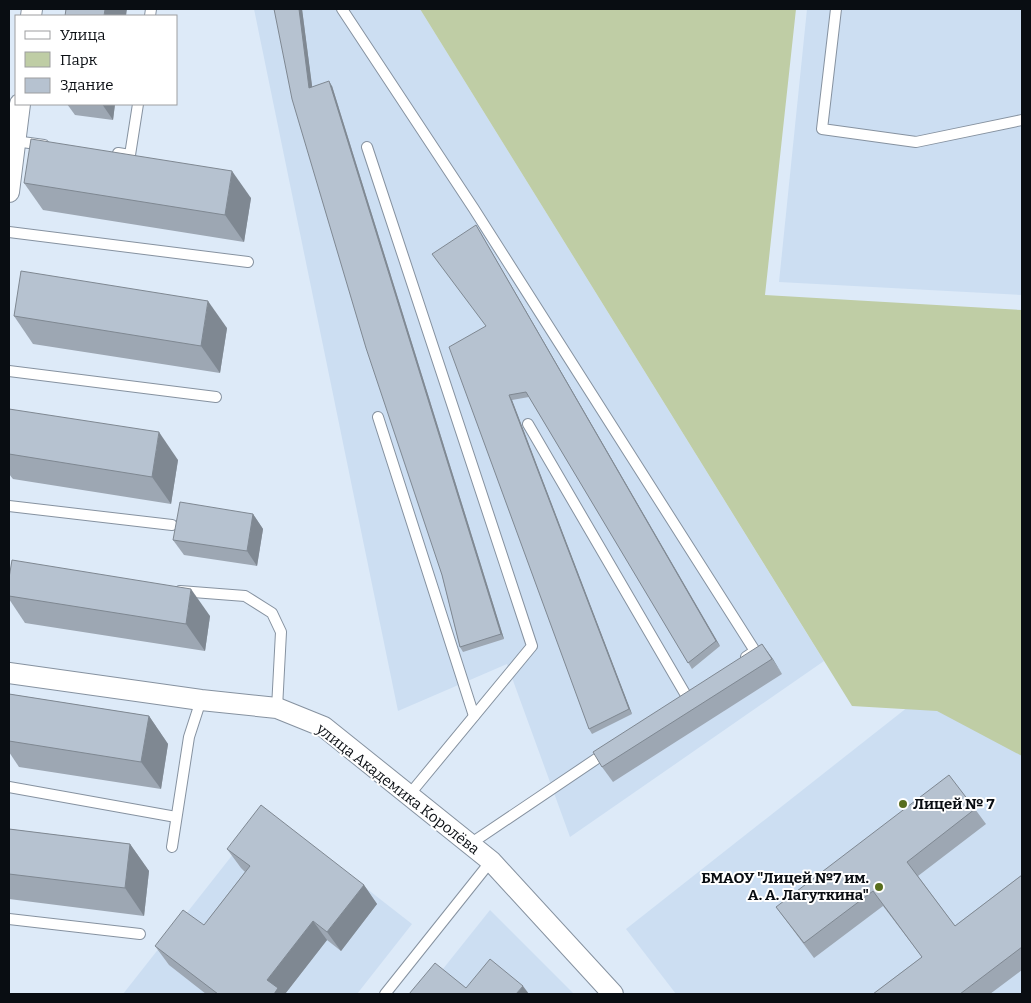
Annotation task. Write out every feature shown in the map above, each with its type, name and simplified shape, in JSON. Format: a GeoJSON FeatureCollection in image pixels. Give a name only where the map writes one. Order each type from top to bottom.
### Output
{"type":"FeatureCollection","features":[{"type":"Feature","properties":{"kind":"street"},"geometry":{"type":"LineString","coordinates":[[9,192],[20,105]]}},
{"type":"Feature","properties":{"kind":"street","name":"улица Академика Королёва"},"geometry":{"type":"LineString","coordinates":[[9,673],[201,700],[278,708],[324,727],[491,861],[613,994]]}},
{"type":"Feature","properties":{"kind":"lane"},"geometry":{"type":"LineString","coordinates":[[342,9],[474,208],[755,650],[740,661]]}},
{"type":"Feature","properties":{"kind":"lane"},"geometry":{"type":"LineString","coordinates":[[836,9],[822,129],[916,142],[1022,120]]}},
{"type":"Feature","properties":{"kind":"lane"},"geometry":{"type":"LineString","coordinates":[[110,152],[130,155],[138,105]]}},
{"type":"Feature","properties":{"kind":"lane"},"geometry":{"type":"LineString","coordinates":[[15,141],[52,146]]}},
{"type":"Feature","properties":{"kind":"lane"},"geometry":{"type":"LineString","coordinates":[[367,147],[532,646],[409,795]]}},
{"type":"Feature","properties":{"kind":"lane"},"geometry":{"type":"LineString","coordinates":[[9,232],[248,262]]}},
{"type":"Feature","properties":{"kind":"lane"},"geometry":{"type":"LineString","coordinates":[[9,371],[216,397]]}},
{"type":"Feature","properties":{"kind":"lane"},"geometry":{"type":"LineString","coordinates":[[378,417],[474,716]]}},
{"type":"Feature","properties":{"kind":"lane"},"geometry":{"type":"LineString","coordinates":[[528,424],[687,697]]}},
{"type":"Feature","properties":{"kind":"lane"},"geometry":{"type":"LineString","coordinates":[[9,506],[172,525]]}},
{"type":"Feature","properties":{"kind":"lane"},"geometry":{"type":"LineString","coordinates":[[166,590],[245,596],[272,613],[281,632],[278,708]]}},
{"type":"Feature","properties":{"kind":"lane"},"geometry":{"type":"LineString","coordinates":[[172,847],[189,737],[201,700]]}},
{"type":"Feature","properties":{"kind":"lane"},"geometry":{"type":"LineString","coordinates":[[470,844],[615,746]]}},
{"type":"Feature","properties":{"kind":"lane"},"geometry":{"type":"LineString","coordinates":[[9,787],[176,817]]}},
{"type":"Feature","properties":{"kind":"lane"},"geometry":{"type":"LineString","coordinates":[[386,994],[491,861]]}},
{"type":"Feature","properties":{"kind":"lane"},"geometry":{"type":"LineString","coordinates":[[9,919],[140,934]]}},
{"type":"Feature","properties":{"kind":"shaded area"},"geometry":{"type":"Polygon","coordinates":[[[254,9],[420,9],[824,661],[570,837],[507,664],[398,711],[254,9]]]}},
{"type":"Feature","properties":{"kind":"shaded area"},"geometry":{"type":"Polygon","coordinates":[[[807,9],[1022,9],[1022,295],[779,282],[807,9]]]}},
{"type":"Feature","properties":{"kind":"shaded area","name":"Лицей № 7"},"geometry":{"type":"Polygon","coordinates":[[[993,640],[1022,678],[1022,994],[676,994],[626,929],[993,640]]]}},
{"type":"Feature","properties":{"kind":"shaded area"},"geometry":{"type":"Polygon","coordinates":[[[267,811],[412,924],[357,994],[123,994],[267,811]]]}},
{"type":"Feature","properties":{"kind":"shaded area"},"geometry":{"type":"Polygon","coordinates":[[[490,910],[574,994],[423,994],[490,910]]]}},
{"type":"Feature","properties":{"kind":"green space"},"geometry":{"type":"Polygon","coordinates":[[[420,9],[796,9],[765,295],[1022,310],[1022,756],[937,711],[852,706],[420,9]]]}},
{"type":"Feature","properties":{"kind":"building"},"geometry":{"type":"Polygon","coordinates":[[[66,9],[105,9],[104,15],[65,15],[66,9]]]}},
{"type":"Feature","properties":{"kind":"building"},"geometry":{"type":"Polygon","coordinates":[[[274,9],[299,9],[309,88],[329,81],[501,634],[460,647],[442,575],[366,348],[292,99],[274,9]]]}},
{"type":"Feature","properties":{"kind":"building"},"geometry":{"type":"Polygon","coordinates":[[[31,139],[232,171],[225,215],[24,183],[31,139]]]}},
{"type":"Feature","properties":{"kind":"building"},"geometry":{"type":"Polygon","coordinates":[[[476,225],[716,641],[688,663],[526,392],[509,395],[629,709],[589,729],[449,347],[486,326],[432,254],[476,225]]]}},
{"type":"Feature","properties":{"kind":"building"},"geometry":{"type":"Polygon","coordinates":[[[21,271],[208,301],[201,346],[14,316],[21,271]]]}},
{"type":"Feature","properties":{"kind":"building"},"geometry":{"type":"Polygon","coordinates":[[[9,409],[159,432],[152,477],[9,454],[9,409]]]}},
{"type":"Feature","properties":{"kind":"building"},"geometry":{"type":"Polygon","coordinates":[[[180,502],[253,514],[247,551],[173,540],[180,502]]]}},
{"type":"Feature","properties":{"kind":"building"},"geometry":{"type":"Polygon","coordinates":[[[12,560],[191,589],[186,624],[9,596],[12,560]]]}},
{"type":"Feature","properties":{"kind":"building"},"geometry":{"type":"Polygon","coordinates":[[[762,644],[772,659],[602,767],[593,752],[762,644]]]}},
{"type":"Feature","properties":{"kind":"building"},"geometry":{"type":"Polygon","coordinates":[[[9,694],[149,716],[141,762],[9,741],[9,694]]]}},
{"type":"Feature","properties":{"kind":"building","name":"БМАОУ \"Лицей №7 им. А. А. Лагуткина\""},"geometry":{"type":"Polygon","coordinates":[[[949,775],[975,809],[907,862],[955,926],[1022,875],[1022,947],[960,994],[873,994],[922,957],[873,891],[804,943],[776,907],[949,775]]]}},
{"type":"Feature","properties":{"kind":"building"},"geometry":{"type":"Polygon","coordinates":[[[261,805],[364,885],[327,932],[313,921],[267,980],[278,988],[274,994],[218,994],[155,946],[183,910],[204,925],[250,866],[227,849],[261,805]]]}},
{"type":"Feature","properties":{"kind":"building"},"geometry":{"type":"Polygon","coordinates":[[[9,829],[130,844],[125,888],[9,874],[9,829]]]}},
{"type":"Feature","properties":{"kind":"building"},"geometry":{"type":"Polygon","coordinates":[[[490,959],[523,986],[516,994],[409,994],[435,963],[466,988],[490,959]]]}},
{"type":"Feature","properties":{"kind":"place","name":"Лицей № 7"},"geometry":{"type":"Point","coordinates":[903,804]}},
{"type":"Feature","properties":{"kind":"place","name":"БМАОУ \"Лицей №7 им. А. А. Лагуткина\""},"geometry":{"type":"Point","coordinates":[879,887]}}]}
